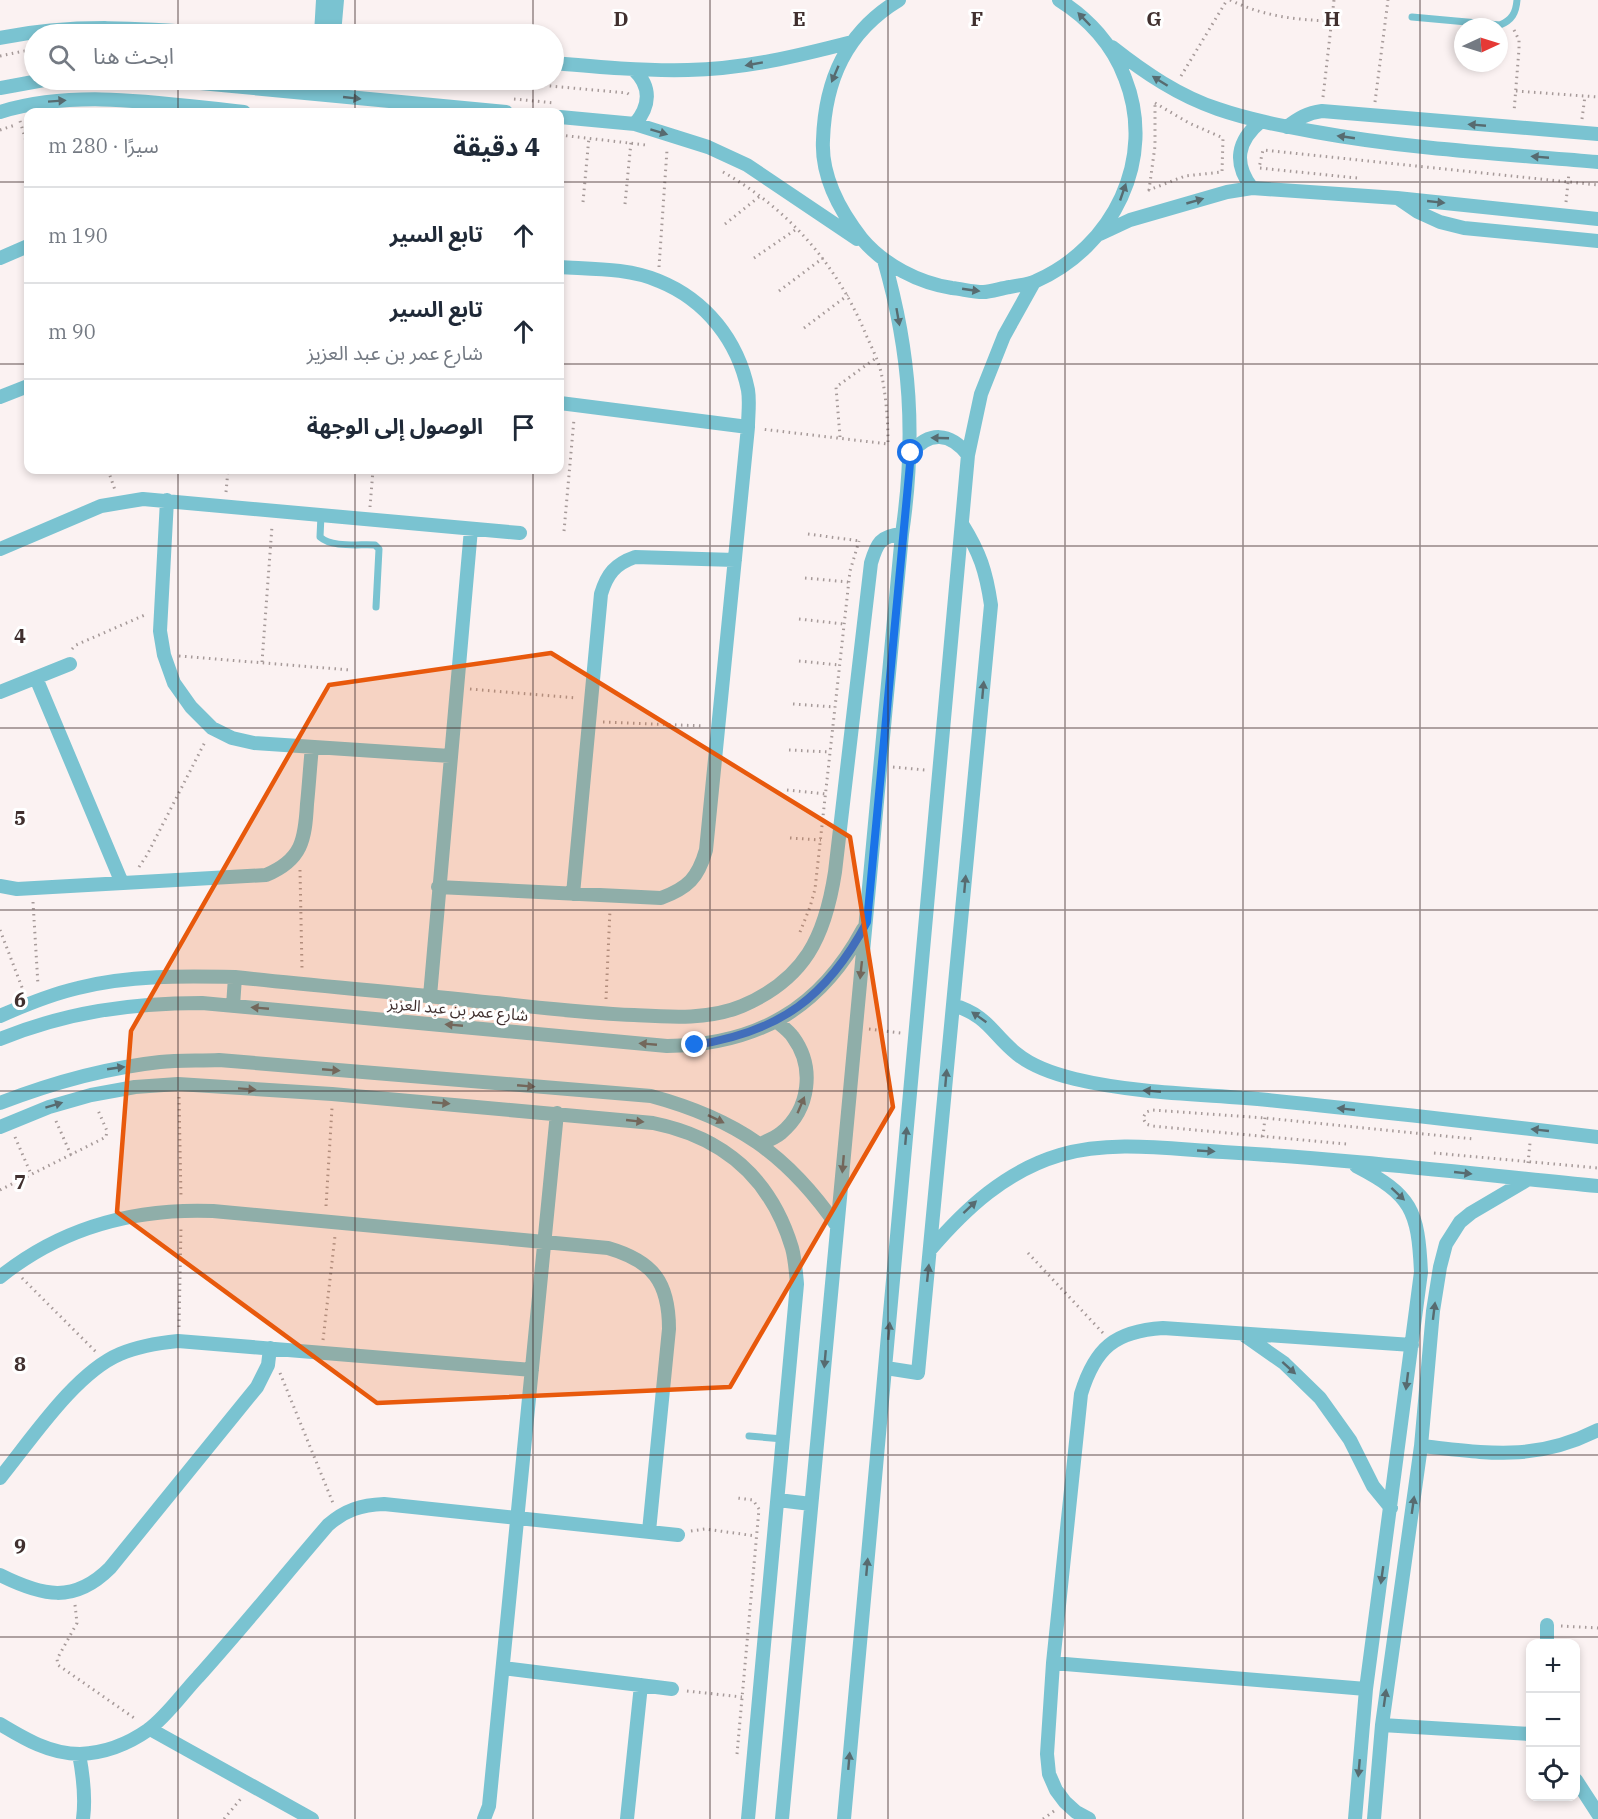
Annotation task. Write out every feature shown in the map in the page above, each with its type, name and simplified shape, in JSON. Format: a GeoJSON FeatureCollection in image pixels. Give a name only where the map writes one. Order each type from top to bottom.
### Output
{"type":"FeatureCollection","features":[{"type":"Feature","properties":{"kind":"street"},"geometry":{"type":"LineString","coordinates":[[322,24],[324,0]]}},
{"type":"Feature","properties":{"kind":"street"},"geometry":{"type":"LineString","coordinates":[[335,24],[337,0]]}},
{"type":"Feature","properties":{"kind":"street"},"geometry":{"type":"LineString","coordinates":[[870,248],[846,219],[830,185],[822,148],[824,111],[833,74],[852,42],[884,5],[899,0]]}},
{"type":"Feature","properties":{"kind":"street"},"geometry":{"type":"LineString","coordinates":[[1059,0],[1078,12],[1106,42],[1138,68],[1173,89],[1217,109],[1287,127],[1394,144],[1598,162]]}},
{"type":"Feature","properties":{"kind":"street"},"geometry":{"type":"LineString","coordinates":[[0,38],[24,34]]}},
{"type":"Feature","properties":{"kind":"street"},"geometry":{"type":"LineString","coordinates":[[564,64],[634,70],[689,70],[744,66],[798,56],[852,42]]}},
{"type":"Feature","properties":{"kind":"street"},"geometry":{"type":"LineString","coordinates":[[564,117],[635,124],[708,147],[747,165],[870,248],[884,260],[930,284],[983,292],[1034,282],[1070,262],[1100,234],[1122,199],[1134,160],[1135,118],[1125,78],[1106,42]]}},
{"type":"Feature","properties":{"kind":"street"},"geometry":{"type":"LineString","coordinates":[[634,70],[642,77],[648,97],[646,107],[635,124]]}},
{"type":"Feature","properties":{"kind":"street"},"geometry":{"type":"LineString","coordinates":[[0,88],[24,84]]}},
{"type":"Feature","properties":{"kind":"street"},"geometry":{"type":"LineString","coordinates":[[255,90],[410,108]]}},
{"type":"Feature","properties":{"kind":"street"},"geometry":{"type":"LineString","coordinates":[[0,112],[40,102],[101,100],[204,108]]}},
{"type":"Feature","properties":{"kind":"street"},"geometry":{"type":"LineString","coordinates":[[1287,127],[1298,118],[1322,111],[1598,134]]}},
{"type":"Feature","properties":{"kind":"street"},"geometry":{"type":"LineString","coordinates":[[1252,188],[1242,172],[1240,153],[1243,141],[1260,121]]}},
{"type":"Feature","properties":{"kind":"street"},"geometry":{"type":"LineString","coordinates":[[1100,234],[1141,217],[1227,192],[1252,188],[1397,198],[1598,219]]}},
{"type":"Feature","properties":{"kind":"street"},"geometry":{"type":"LineString","coordinates":[[1397,198],[1418,212],[1440,222],[1464,228],[1598,241]]}},
{"type":"Feature","properties":{"kind":"street"},"geometry":{"type":"LineString","coordinates":[[0,258],[24,248]]}},
{"type":"Feature","properties":{"kind":"street"},"geometry":{"type":"LineString","coordinates":[[782,1819],[911,453],[906,363],[894,296],[884,260]]}},
{"type":"Feature","properties":{"kind":"street"},"geometry":{"type":"LineString","coordinates":[[438,887],[661,898],[677,892],[692,881],[701,867],[706,850],[748,427],[749,392],[734,348],[719,324],[692,298],[658,280],[622,272],[564,267]]}},
{"type":"Feature","properties":{"kind":"street"},"geometry":{"type":"LineString","coordinates":[[844,1819],[968,454],[981,394],[1004,336],[1034,282]]}},
{"type":"Feature","properties":{"kind":"street"},"geometry":{"type":"LineString","coordinates":[[0,398],[24,388]]}},
{"type":"Feature","properties":{"kind":"street"},"geometry":{"type":"LineString","coordinates":[[564,404],[748,427]]}},
{"type":"Feature","properties":{"kind":"street"},"geometry":{"type":"LineString","coordinates":[[911,453],[918,444],[928,438],[940,436],[961,445],[968,454]]}},
{"type":"Feature","properties":{"kind":"street"},"geometry":{"type":"LineString","coordinates":[[0,549],[82,513],[119,502],[143,499],[520,533]]}},
{"type":"Feature","properties":{"kind":"street"},"geometry":{"type":"LineString","coordinates":[[167,500],[160,631],[164,655],[174,682],[191,707],[212,728],[232,738],[255,743],[450,756]]}},
{"type":"Feature","properties":{"kind":"street"},"geometry":{"type":"LineString","coordinates":[[886,1368],[918,1372],[991,605],[987,577],[978,550],[962,524]]}},
{"type":"Feature","properties":{"kind":"street"},"geometry":{"type":"LineString","coordinates":[[430,996],[471,529]]}},
{"type":"Feature","properties":{"kind":"street"},"geometry":{"type":"LineString","coordinates":[[0,1016],[78,988],[155,977],[235,977],[600,1013],[668,1017],[720,1012],[741,1006],[774,988],[796,970],[811,951],[824,925],[832,892],[870,573],[878,544],[890,535],[902,534]]}},
{"type":"Feature","properties":{"kind":"street"},"geometry":{"type":"LineString","coordinates":[[573,894],[601,594],[605,582],[612,570],[635,556],[735,560]]}},
{"type":"Feature","properties":{"kind":"street"},"geometry":{"type":"LineString","coordinates":[[0,692],[70,664]]}},
{"type":"Feature","properties":{"kind":"street"},"geometry":{"type":"LineString","coordinates":[[36,678],[122,883]]}},
{"type":"Feature","properties":{"kind":"street"},"geometry":{"type":"LineString","coordinates":[[0,886],[17,889],[266,875],[280,869],[300,848],[305,833],[312,747]]}},
{"type":"Feature","properties":{"kind":"street","name":"شارع عمر بن عبد العزيز"},"geometry":{"type":"LineString","coordinates":[[0,1039],[27,1028],[118,1006],[157,1003],[233,1006],[667,1046],[695,1045],[723,1041],[751,1033],[776,1021],[805,1002],[830,979],[850,952],[867,922]]}},
{"type":"Feature","properties":{"kind":"street"},"geometry":{"type":"LineString","coordinates":[[233,1006],[235,977]]}},
{"type":"Feature","properties":{"kind":"street"},"geometry":{"type":"LineString","coordinates":[[34,1003],[46,1023]]}},
{"type":"Feature","properties":{"kind":"street"},"geometry":{"type":"LineString","coordinates":[[953,1005],[981,1017],[1015,1052],[1031,1064],[1074,1079],[1145,1091],[1266,1100],[1598,1137]]}},
{"type":"Feature","properties":{"kind":"street"},"geometry":{"type":"LineString","coordinates":[[593,1039],[600,1013]]}},
{"type":"Feature","properties":{"kind":"street"},"geometry":{"type":"LineString","coordinates":[[760,1144],[780,1134],[795,1118],[805,1099],[808,1076],[803,1055],[793,1036],[776,1021]]}},
{"type":"Feature","properties":{"kind":"street"},"geometry":{"type":"LineString","coordinates":[[0,1103],[47,1085],[104,1070],[161,1062],[219,1060],[651,1096],[713,1116],[760,1144],[794,1172],[818,1198],[837,1226]]}},
{"type":"Feature","properties":{"kind":"street"},"geometry":{"type":"LineString","coordinates":[[407,1100],[409,1077]]}},
{"type":"Feature","properties":{"kind":"street"},"geometry":{"type":"LineString","coordinates":[[4,1125],[49,1107],[92,1095],[135,1087],[178,1084],[407,1100],[653,1123],[695,1134],[721,1148],[736,1160],[764,1188],[782,1218],[793,1250],[797,1284],[748,1819]]}},
{"type":"Feature","properties":{"kind":"street"},"geometry":{"type":"LineString","coordinates":[[484,1819],[489,1806],[558,1113]]}},
{"type":"Feature","properties":{"kind":"street"},"geometry":{"type":"LineString","coordinates":[[930,1250],[955,1221],[982,1196],[1019,1172],[1060,1155],[1104,1147],[1148,1147],[1262,1154],[1598,1186]]}},
{"type":"Feature","properties":{"kind":"street"},"geometry":{"type":"LineString","coordinates":[[1349,1162],[1380,1179],[1403,1197],[1414,1217],[1420,1243],[1422,1272],[1366,1689],[1355,1819]]}},
{"type":"Feature","properties":{"kind":"street"},"geometry":{"type":"LineString","coordinates":[[1374,1819],[1382,1725],[1421,1446],[1440,1267],[1446,1244],[1460,1222],[1527,1180]]}},
{"type":"Feature","properties":{"kind":"street"},"geometry":{"type":"LineString","coordinates":[[0,1277],[56,1241],[85,1228],[125,1216],[181,1210],[213,1211],[544,1244],[608,1248],[629,1255],[648,1267],[662,1286],[669,1307],[669,1329],[649,1531]]}},
{"type":"Feature","properties":{"kind":"street"},"geometry":{"type":"LineString","coordinates":[[1089,1819],[1076,1812],[1056,1790],[1049,1774],[1047,1755],[1053,1663],[1081,1394],[1088,1372],[1100,1353],[1125,1335],[1141,1330],[1163,1328],[1412,1345]]}},
{"type":"Feature","properties":{"kind":"street"},"geometry":{"type":"LineString","coordinates":[[1242,1334],[1284,1363],[1320,1398],[1350,1440],[1373,1486],[1390,1508]]}},
{"type":"Feature","properties":{"kind":"street"},"geometry":{"type":"LineString","coordinates":[[0,1478],[76,1385],[105,1362],[139,1347],[178,1341],[532,1370]]}},
{"type":"Feature","properties":{"kind":"street"},"geometry":{"type":"LineString","coordinates":[[0,1575],[40,1593],[71,1592],[99,1579],[257,1387],[268,1365],[270,1348]]}},
{"type":"Feature","properties":{"kind":"street"},"geometry":{"type":"LineString","coordinates":[[1421,1446],[1515,1454],[1558,1446],[1598,1430]]}},
{"type":"Feature","properties":{"kind":"street"},"geometry":{"type":"LineString","coordinates":[[778,1500],[811,1504]]}},
{"type":"Feature","properties":{"kind":"street"},"geometry":{"type":"LineString","coordinates":[[0,1725],[40,1746],[59,1752],[79,1754],[104,1751],[127,1743],[150,1729],[210,1663],[328,1525],[352,1508],[367,1504],[384,1504],[678,1534]]}},
{"type":"Feature","properties":{"kind":"street"},"geometry":{"type":"LineString","coordinates":[[1547,1625],[1547,1639]]}},
{"type":"Feature","properties":{"kind":"street"},"geometry":{"type":"LineString","coordinates":[[1053,1663],[1366,1689]]}},
{"type":"Feature","properties":{"kind":"street"},"geometry":{"type":"LineString","coordinates":[[503,1668],[672,1689]]}},
{"type":"Feature","properties":{"kind":"street"},"geometry":{"type":"LineString","coordinates":[[627,1819],[640,1685]]}},
{"type":"Feature","properties":{"kind":"street"},"geometry":{"type":"LineString","coordinates":[[1382,1725],[1526,1734]]}},
{"type":"Feature","properties":{"kind":"street"},"geometry":{"type":"LineString","coordinates":[[150,1729],[304,1817]]}},
{"type":"Feature","properties":{"kind":"street"},"geometry":{"type":"LineString","coordinates":[[79,1754],[84,1787],[83,1819]]}},
{"type":"Feature","properties":{"kind":"street"},"geometry":{"type":"LineString","coordinates":[[1580,1787],[1598,1814]]}},
{"type":"Feature","properties":{"kind":"lane"},"geometry":{"type":"LineString","coordinates":[[1412,17],[1494,26],[1509,20],[1516,10],[1517,0]]}},
{"type":"Feature","properties":{"kind":"lane"},"geometry":{"type":"LineString","coordinates":[[321,515],[320,537],[323,540],[331,543],[375,545],[379,549],[376,607]]}},
{"type":"Feature","properties":{"kind":"lane"},"geometry":{"type":"LineString","coordinates":[[749,1436],[783,1439]]}},
{"type":"Feature","properties":{"kind":"path"},"geometry":{"type":"LineString","coordinates":[[1173,89],[1228,0],[1282,18],[1332,21]]}},
{"type":"Feature","properties":{"kind":"path"},"geometry":{"type":"LineString","coordinates":[[1322,111],[1334,0]]}},
{"type":"Feature","properties":{"kind":"path"},"geometry":{"type":"LineString","coordinates":[[1374,116],[1388,0]]}},
{"type":"Feature","properties":{"kind":"path"},"geometry":{"type":"LineString","coordinates":[[1509,20],[1519,40],[1513,128]]}},
{"type":"Feature","properties":{"kind":"path"},"geometry":{"type":"LineString","coordinates":[[0,56],[24,51]]}},
{"type":"Feature","properties":{"kind":"path"},"geometry":{"type":"LineString","coordinates":[[564,87],[627,93],[633,101]]}},
{"type":"Feature","properties":{"kind":"path"},"geometry":{"type":"LineString","coordinates":[[1516,90],[1598,97]]}},
{"type":"Feature","properties":{"kind":"path"},"geometry":{"type":"LineString","coordinates":[[1581,133],[1585,96]]}},
{"type":"Feature","properties":{"kind":"path"},"geometry":{"type":"LineString","coordinates":[[506,98],[563,103]]}},
{"type":"Feature","properties":{"kind":"path"},"geometry":{"type":"LineString","coordinates":[[1155,103],[1189,123],[1223,138],[1222,172],[1185,176],[1149,190],[1155,147],[1155,103]]}},
{"type":"Feature","properties":{"kind":"path"},"geometry":{"type":"LineString","coordinates":[[15,107],[24,134]]}},
{"type":"Feature","properties":{"kind":"path"},"geometry":{"type":"LineString","coordinates":[[0,130],[24,124]]}},
{"type":"Feature","properties":{"kind":"path"},"geometry":{"type":"LineString","coordinates":[[564,135],[649,145]]}},
{"type":"Feature","properties":{"kind":"path"},"geometry":{"type":"LineString","coordinates":[[583,202],[589,137]]}},
{"type":"Feature","properties":{"kind":"path"},"geometry":{"type":"LineString","coordinates":[[625,204],[631,142]]}},
{"type":"Feature","properties":{"kind":"path"},"geometry":{"type":"LineString","coordinates":[[658,147],[676,152]]}},
{"type":"Feature","properties":{"kind":"path"},"geometry":{"type":"LineString","coordinates":[[658,280],[667,149]]}},
{"type":"Feature","properties":{"kind":"path"},"geometry":{"type":"LineString","coordinates":[[1365,179],[1258,168],[1263,150],[1598,185]]}},
{"type":"Feature","properties":{"kind":"path"},"geometry":{"type":"LineString","coordinates":[[1565,216],[1570,159]]}},
{"type":"Feature","properties":{"kind":"path"},"geometry":{"type":"LineString","coordinates":[[718,170],[760,196],[798,228],[823,258],[848,295],[876,358],[885,401],[888,444],[748,427]]}},
{"type":"Feature","properties":{"kind":"path"},"geometry":{"type":"LineString","coordinates":[[725,224],[760,196]]}},
{"type":"Feature","properties":{"kind":"path"},"geometry":{"type":"LineString","coordinates":[[1566,200],[1577,201]]}},
{"type":"Feature","properties":{"kind":"path"},"geometry":{"type":"LineString","coordinates":[[754,258],[798,228]]}},
{"type":"Feature","properties":{"kind":"path"},"geometry":{"type":"LineString","coordinates":[[778,291],[823,258]]}},
{"type":"Feature","properties":{"kind":"path"},"geometry":{"type":"LineString","coordinates":[[804,328],[848,295]]}},
{"type":"Feature","properties":{"kind":"path"},"geometry":{"type":"LineString","coordinates":[[840,437],[836,387],[876,358]]}},
{"type":"Feature","properties":{"kind":"path"},"geometry":{"type":"LineString","coordinates":[[564,531],[575,405]]}},
{"type":"Feature","properties":{"kind":"path"},"geometry":{"type":"LineString","coordinates":[[109,474],[119,502]]}},
{"type":"Feature","properties":{"kind":"path"},"geometry":{"type":"LineString","coordinates":[[225,506],[228,474]]}},
{"type":"Feature","properties":{"kind":"path"},"geometry":{"type":"LineString","coordinates":[[369,519],[373,474]]}},
{"type":"Feature","properties":{"kind":"path"},"geometry":{"type":"LineString","coordinates":[[262,662],[273,510]]}},
{"type":"Feature","properties":{"kind":"path"},"geometry":{"type":"LineString","coordinates":[[808,534],[878,544]]}},
{"type":"Feature","properties":{"kind":"path"},"geometry":{"type":"LineString","coordinates":[[800,932],[815,889],[848,582],[859,541]]}},
{"type":"Feature","properties":{"kind":"path"},"geometry":{"type":"LineString","coordinates":[[805,579],[848,582]]}},
{"type":"Feature","properties":{"kind":"path"},"geometry":{"type":"LineString","coordinates":[[70,664],[70,653],[76,645],[162,608]]}},
{"type":"Feature","properties":{"kind":"path"},"geometry":{"type":"LineString","coordinates":[[799,619],[844,624]]}},
{"type":"Feature","properties":{"kind":"path"},"geometry":{"type":"LineString","coordinates":[[164,655],[350,670]]}},
{"type":"Feature","properties":{"kind":"path"},"geometry":{"type":"LineString","coordinates":[[799,660],[840,665]]}},
{"type":"Feature","properties":{"kind":"path"},"geometry":{"type":"LineString","coordinates":[[456,687],[591,699]]}},
{"type":"Feature","properties":{"kind":"path"},"geometry":{"type":"LineString","coordinates":[[793,704],[835,707]]}},
{"type":"Feature","properties":{"kind":"path"},"geometry":{"type":"LineString","coordinates":[[589,722],[718,727]]}},
{"type":"Feature","properties":{"kind":"path"},"geometry":{"type":"LineString","coordinates":[[122,883],[132,875],[147,855],[212,728]]}},
{"type":"Feature","properties":{"kind":"path"},"geometry":{"type":"LineString","coordinates":[[789,750],[830,752]]}},
{"type":"Feature","properties":{"kind":"path"},"geometry":{"type":"LineString","coordinates":[[881,766],[939,772]]}},
{"type":"Feature","properties":{"kind":"path"},"geometry":{"type":"LineString","coordinates":[[787,789],[826,794]]}},
{"type":"Feature","properties":{"kind":"path"},"geometry":{"type":"LineString","coordinates":[[790,838],[821,840]]}},
{"type":"Feature","properties":{"kind":"path"},"geometry":{"type":"LineString","coordinates":[[300,848],[302,985]]}},
{"type":"Feature","properties":{"kind":"path"},"geometry":{"type":"LineString","coordinates":[[32,888],[34,1003]]}},
{"type":"Feature","properties":{"kind":"path"},"geometry":{"type":"LineString","coordinates":[[600,1013],[611,896]]}},
{"type":"Feature","properties":{"kind":"path"},"geometry":{"type":"LineString","coordinates":[[0,930],[34,1003]]}},
{"type":"Feature","properties":{"kind":"path"},"geometry":{"type":"LineString","coordinates":[[855,1028],[915,1034]]}},
{"type":"Feature","properties":{"kind":"path"},"geometry":{"type":"LineString","coordinates":[[322,1352],[331,1222],[332,1094]]}},
{"type":"Feature","properties":{"kind":"path"},"geometry":{"type":"LineString","coordinates":[[0,1190],[107,1136],[92,1095]]}},
{"type":"Feature","properties":{"kind":"path"},"geometry":{"type":"LineString","coordinates":[[1262,1154],[1266,1100]]}},
{"type":"Feature","properties":{"kind":"path"},"geometry":{"type":"LineString","coordinates":[[49,1107],[71,1155]]}},
{"type":"Feature","properties":{"kind":"path"},"geometry":{"type":"LineString","coordinates":[[1263,1136],[1152,1126],[1146,1124],[1143,1118],[1146,1112],[1152,1110],[1265,1118],[1484,1140]]}},
{"type":"Feature","properties":{"kind":"path"},"geometry":{"type":"LineString","coordinates":[[4,1125],[31,1174]]}},
{"type":"Feature","properties":{"kind":"path"},"geometry":{"type":"LineString","coordinates":[[1527,1180],[1531,1129]]}},
{"type":"Feature","properties":{"kind":"path"},"geometry":{"type":"LineString","coordinates":[[1028,1253],[1112,1343]]}},
{"type":"Feature","properties":{"kind":"path"},"geometry":{"type":"LineString","coordinates":[[12,1268],[105,1362]]}},
{"type":"Feature","properties":{"kind":"path"},"geometry":{"type":"LineString","coordinates":[[270,1348],[339,1516]]}},
{"type":"Feature","properties":{"kind":"path"},"geometry":{"type":"LineString","coordinates":[[736,1754],[758,1506],[753,1500],[737,1498]]}},
{"type":"Feature","properties":{"kind":"path"},"geometry":{"type":"LineString","coordinates":[[705,1529],[756,1536]]}},
{"type":"Feature","properties":{"kind":"path"},"geometry":{"type":"LineString","coordinates":[[71,1592],[78,1619],[57,1659],[57,1665],[150,1729]]}},
{"type":"Feature","properties":{"kind":"path"},"geometry":{"type":"LineString","coordinates":[[1547,1625],[1598,1628]]}},
{"type":"Feature","properties":{"kind":"path"},"geometry":{"type":"LineString","coordinates":[[696,1692],[741,1697]]}},
{"type":"Feature","properties":{"kind":"path"},"geometry":{"type":"LineString","coordinates":[[224,1819],[251,1785]]}},
{"type":"Feature","properties":{"kind":"highlighted area"},"geometry":{"type":"Polygon","coordinates":[[[551,653],[850,837],[893,1107],[730,1387],[377,1403],[117,1212],[131,1031],[329,685],[551,653]]]}},
{"type":"Feature","properties":{"kind":"route"},"geometry":{"type":"LineString","coordinates":[[695,1045],[723,1041],[751,1033],[776,1021],[805,1002],[830,979],[850,952],[867,922],[911,453]]}}]}
